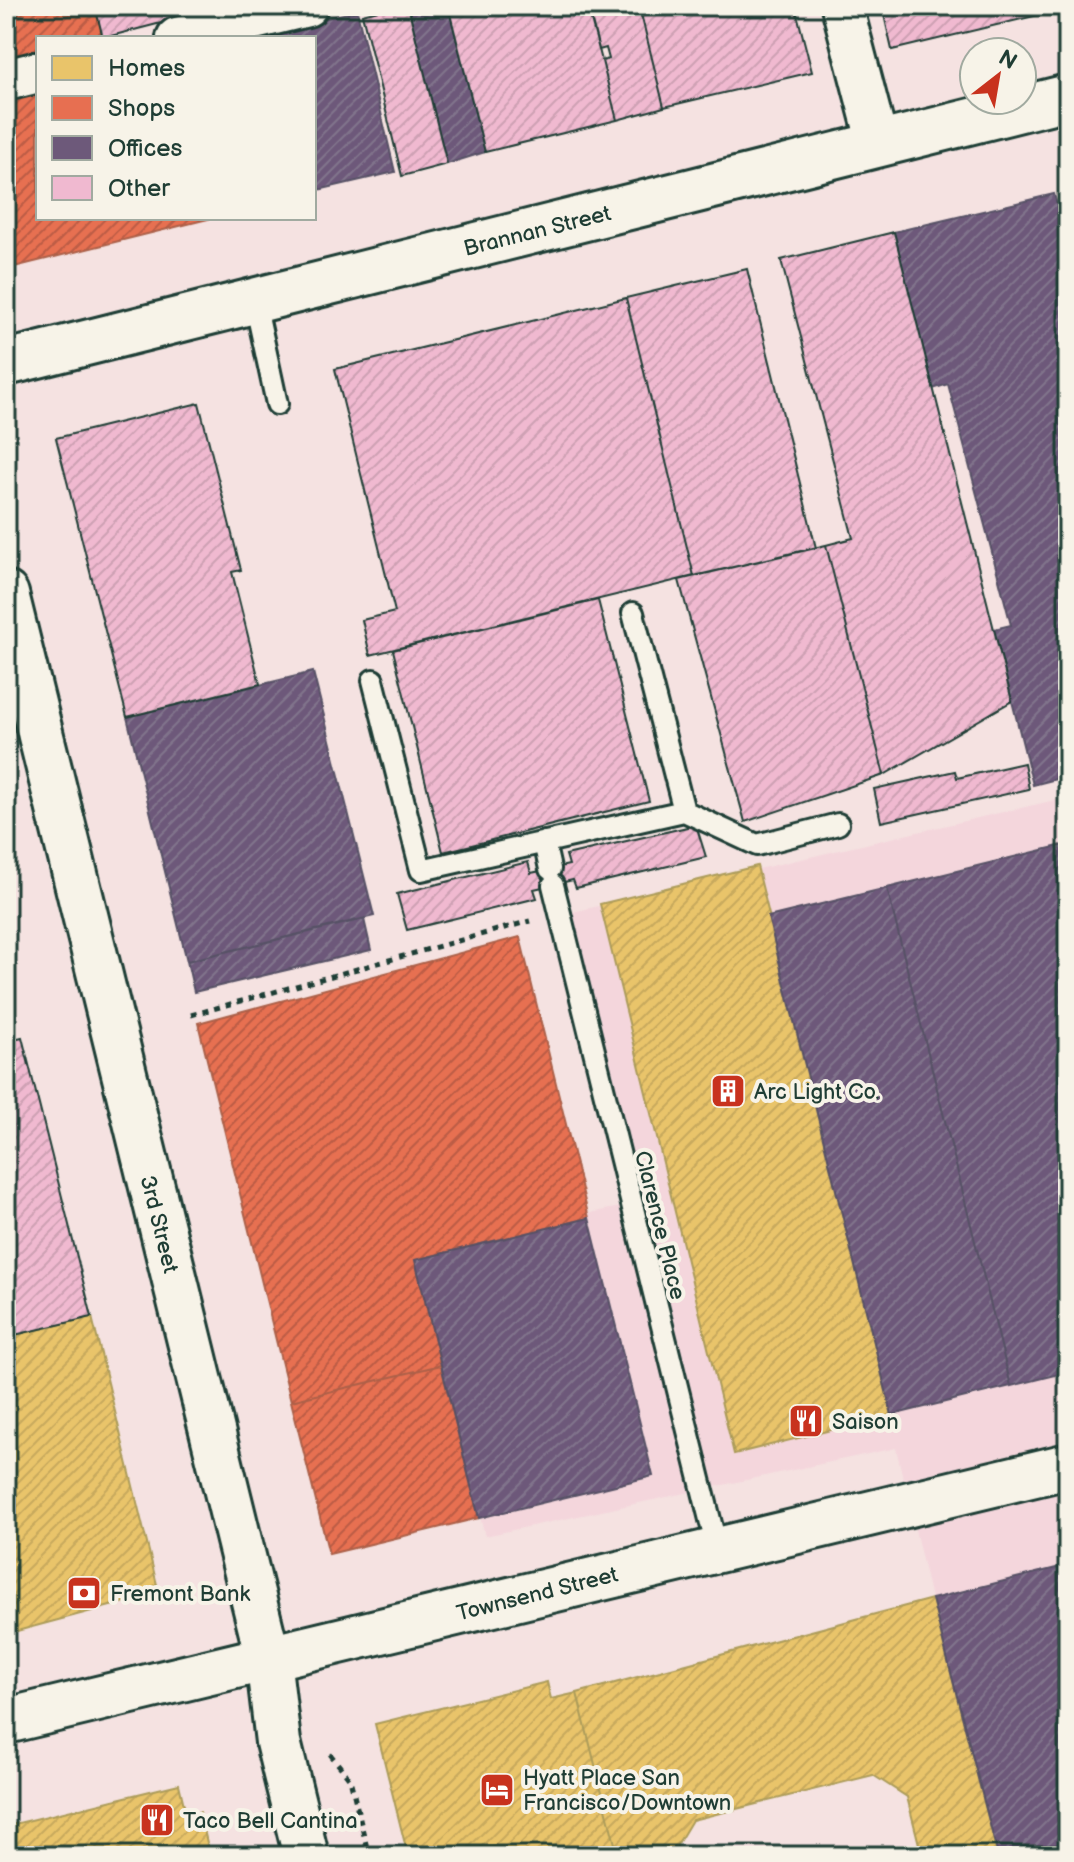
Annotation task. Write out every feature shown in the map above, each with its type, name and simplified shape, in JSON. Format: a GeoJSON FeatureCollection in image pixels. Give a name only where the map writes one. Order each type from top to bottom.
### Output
{"type":"FeatureCollection","features":[{"type":"Feature","properties":{"kind":"main road","name":"Brannan Street"},"geometry":{"type":"LineString","coordinates":[[6,363],[1068,97]]}},
{"type":"Feature","properties":{"kind":"main road","name":"3rd Street"},"geometry":{"type":"LineString","coordinates":[[6,594],[16,675],[268,1658],[278,1742],[306,1856]]}},
{"type":"Feature","properties":{"kind":"main road","name":"Townsend Street"},"geometry":{"type":"LineString","coordinates":[[6,1721],[1068,1466]]}},
{"type":"Feature","properties":{"kind":"street"},"geometry":{"type":"LineString","coordinates":[[185,36],[307,6]]}},
{"type":"Feature","properties":{"kind":"street"},"geometry":{"type":"LineString","coordinates":[[842,6],[878,144]]}},
{"type":"Feature","properties":{"kind":"street"},"geometry":{"type":"LineString","coordinates":[[6,80],[36,72]]}},
{"type":"Feature","properties":{"kind":"lane"},"geometry":{"type":"LineString","coordinates":[[255,302],[277,404]]}},
{"type":"Feature","properties":{"kind":"lane"},"geometry":{"type":"LineString","coordinates":[[633,613],[684,811]]}},
{"type":"Feature","properties":{"kind":"lane"},"geometry":{"type":"LineString","coordinates":[[373,680],[421,870],[684,811],[757,845],[838,824]]}},
{"type":"Feature","properties":{"kind":"lane","name":"Clarence Place"},"geometry":{"type":"LineString","coordinates":[[544,842],[558,913],[717,1548]]}},
{"type":"Feature","properties":{"kind":"path"},"geometry":{"type":"LineString","coordinates":[[191,1015],[558,913]]}},
{"type":"Feature","properties":{"kind":"path"},"geometry":{"type":"LineString","coordinates":[[326,1743],[328,1752],[350,1779],[369,1856]]}},
{"type":"Feature","properties":{"kind":"shaded area"},"geometry":{"type":"Polygon","coordinates":[[[1068,797],[1068,1856],[991,1856],[896,1448],[485,1536],[411,1249],[640,1203],[560,915],[1068,797]]]}},
{"type":"Feature","properties":{"kind":"building: Homes","name":"Arc Light Co."},"geometry":{"type":"Polygon","coordinates":[[[757,866],[892,1415],[734,1454],[600,904],[757,866]]]}},
{"type":"Feature","properties":{"kind":"building: Homes"},"geometry":{"type":"Polygon","coordinates":[[[92,1317],[159,1593],[6,1634],[6,1337],[92,1317]]]}},
{"type":"Feature","properties":{"kind":"building: Homes"},"geometry":{"type":"Polygon","coordinates":[[[932,1599],[998,1856],[922,1856],[907,1797],[873,1775],[692,1820],[677,1845],[679,1856],[618,1856],[577,1693],[932,1599]]]}},
{"type":"Feature","properties":{"kind":"building: Homes","name":"Hyatt Place San Francisco/Downtown"},"geometry":{"type":"Polygon","coordinates":[[[547,1682],[551,1699],[577,1693],[618,1856],[408,1856],[375,1724],[547,1682]]]}},
{"type":"Feature","properties":{"kind":"building: Homes"},"geometry":{"type":"Polygon","coordinates":[[[179,1784],[186,1814],[200,1812],[210,1856],[6,1856],[6,1826],[179,1784]]]}},
{"type":"Feature","properties":{"kind":"building: Shops"},"geometry":{"type":"Polygon","coordinates":[[[27,6],[95,6],[102,36],[36,36],[36,54],[17,59],[6,11],[27,6]]]}},
{"type":"Feature","properties":{"kind":"building: Shops"},"geometry":{"type":"Polygon","coordinates":[[[36,92],[36,220],[204,220],[14,267],[6,237],[6,99],[36,92]]]}},
{"type":"Feature","properties":{"kind":"building: Shops"},"geometry":{"type":"Polygon","coordinates":[[[520,937],[589,1218],[415,1260],[441,1365],[291,1401],[198,1023],[520,937]]]}},
{"type":"Feature","properties":{"kind":"building: Shops"},"geometry":{"type":"Polygon","coordinates":[[[441,1365],[479,1518],[329,1554],[291,1401],[441,1365]]]}},
{"type":"Feature","properties":{"kind":"building: Offices"},"geometry":{"type":"Polygon","coordinates":[[[408,6],[448,6],[485,152],[447,164],[408,6]]]}},
{"type":"Feature","properties":{"kind":"building: Offices"},"geometry":{"type":"Polygon","coordinates":[[[357,11],[395,172],[316,191],[316,36],[246,36],[357,11]]]}},
{"type":"Feature","properties":{"kind":"building: Offices"},"geometry":{"type":"Polygon","coordinates":[[[1054,194],[1068,243],[1068,776],[1033,785],[994,629],[1011,625],[948,384],[933,389],[894,232],[1054,194]]]}},
{"type":"Feature","properties":{"kind":"building: Offices"},"geometry":{"type":"Polygon","coordinates":[[[313,672],[374,916],[187,961],[127,717],[313,672]]]}},
{"type":"Feature","properties":{"kind":"building: Offices"},"geometry":{"type":"Polygon","coordinates":[[[1063,845],[1068,864],[1068,1372],[1011,1386],[887,888],[1063,845]]]}},
{"type":"Feature","properties":{"kind":"building: Offices"},"geometry":{"type":"Polygon","coordinates":[[[887,888],[1011,1386],[892,1415],[768,917],[887,888]]]}},
{"type":"Feature","properties":{"kind":"building: Offices"},"geometry":{"type":"Polygon","coordinates":[[[364,919],[371,950],[194,992],[187,961],[364,919]]]}},
{"type":"Feature","properties":{"kind":"building: Offices"},"geometry":{"type":"Polygon","coordinates":[[[6,961],[13,990],[6,992],[6,961]]]}},
{"type":"Feature","properties":{"kind":"building: Offices"},"geometry":{"type":"Polygon","coordinates":[[[589,1218],[653,1476],[479,1518],[415,1260],[589,1218]]]}},
{"type":"Feature","properties":{"kind":"building: Offices"},"geometry":{"type":"Polygon","coordinates":[[[1068,1565],[1068,1856],[998,1856],[932,1599],[1068,1565]]]}},
{"type":"Feature","properties":{"kind":"building: Other"},"geometry":{"type":"Polygon","coordinates":[[[95,6],[194,6],[196,14],[102,36],[95,6]]]}},
{"type":"Feature","properties":{"kind":"building: Other"},"geometry":{"type":"Polygon","coordinates":[[[408,6],[447,164],[402,176],[362,14],[408,6]]]}},
{"type":"Feature","properties":{"kind":"building: Other"},"geometry":{"type":"Polygon","coordinates":[[[448,6],[588,6],[617,120],[485,152],[448,6]]]}},
{"type":"Feature","properties":{"kind":"building: Other"},"geometry":{"type":"Polygon","coordinates":[[[588,6],[614,6],[616,13],[591,20],[588,6]]]}},
{"type":"Feature","properties":{"kind":"building: Other"},"geometry":{"type":"Polygon","coordinates":[[[614,6],[639,6],[664,107],[617,120],[602,61],[609,59],[606,48],[599,50],[591,20],[616,13],[614,6]]]}},
{"type":"Feature","properties":{"kind":"building: Other"},"geometry":{"type":"Polygon","coordinates":[[[639,6],[795,6],[812,72],[664,107],[639,6]]]}},
{"type":"Feature","properties":{"kind":"building: Other"},"geometry":{"type":"Polygon","coordinates":[[[882,6],[1068,6],[1068,8],[892,50],[882,6]]]}},
{"type":"Feature","properties":{"kind":"building: Other"},"geometry":{"type":"Polygon","coordinates":[[[894,232],[1012,701],[884,775],[826,545],[853,538],[781,260],[894,232]]]}},
{"type":"Feature","properties":{"kind":"building: Other"},"geometry":{"type":"Polygon","coordinates":[[[747,269],[816,548],[694,576],[626,298],[747,269]]]}},
{"type":"Feature","properties":{"kind":"building: Other"},"geometry":{"type":"Polygon","coordinates":[[[626,298],[694,576],[370,655],[362,620],[395,612],[335,369],[626,298]]]}},
{"type":"Feature","properties":{"kind":"building: Other"},"geometry":{"type":"Polygon","coordinates":[[[199,403],[241,570],[232,572],[260,684],[127,717],[56,438],[199,403]]]}},
{"type":"Feature","properties":{"kind":"building: Other"},"geometry":{"type":"Polygon","coordinates":[[[826,545],[884,775],[745,822],[679,580],[826,545]]]}},
{"type":"Feature","properties":{"kind":"building: Other"},"geometry":{"type":"Polygon","coordinates":[[[598,600],[649,801],[443,852],[393,650],[598,600]]]}},
{"type":"Feature","properties":{"kind":"building: Other"},"geometry":{"type":"Polygon","coordinates":[[[1024,763],[1029,789],[881,822],[874,789],[955,771],[957,778],[1024,763]]]}},
{"type":"Feature","properties":{"kind":"building: Other"},"geometry":{"type":"Polygon","coordinates":[[[696,825],[706,857],[576,888],[573,880],[534,889],[537,898],[407,930],[397,894],[528,862],[531,873],[569,865],[566,855],[696,825]]]}},
{"type":"Feature","properties":{"kind":"building: Other"},"geometry":{"type":"Polygon","coordinates":[[[22,1037],[92,1317],[6,1337],[6,1041],[22,1037]]]}},
{"type":"Feature","properties":{"kind":"place","name":"Arc Light Co."},"geometry":{"type":"Point","coordinates":[728,1091]}},
{"type":"Feature","properties":{"kind":"place","name":"Saison"},"geometry":{"type":"Point","coordinates":[806,1421]}},
{"type":"Feature","properties":{"kind":"place","name":"Fremont Bank"},"geometry":{"type":"Point","coordinates":[84,1593]}},
{"type":"Feature","properties":{"kind":"place","name":"Hyatt Place San Francisco/Downtown"},"geometry":{"type":"Point","coordinates":[497,1790]}},
{"type":"Feature","properties":{"kind":"place","name":"Taco Bell Cantina"},"geometry":{"type":"Point","coordinates":[157,1820]}}]}
